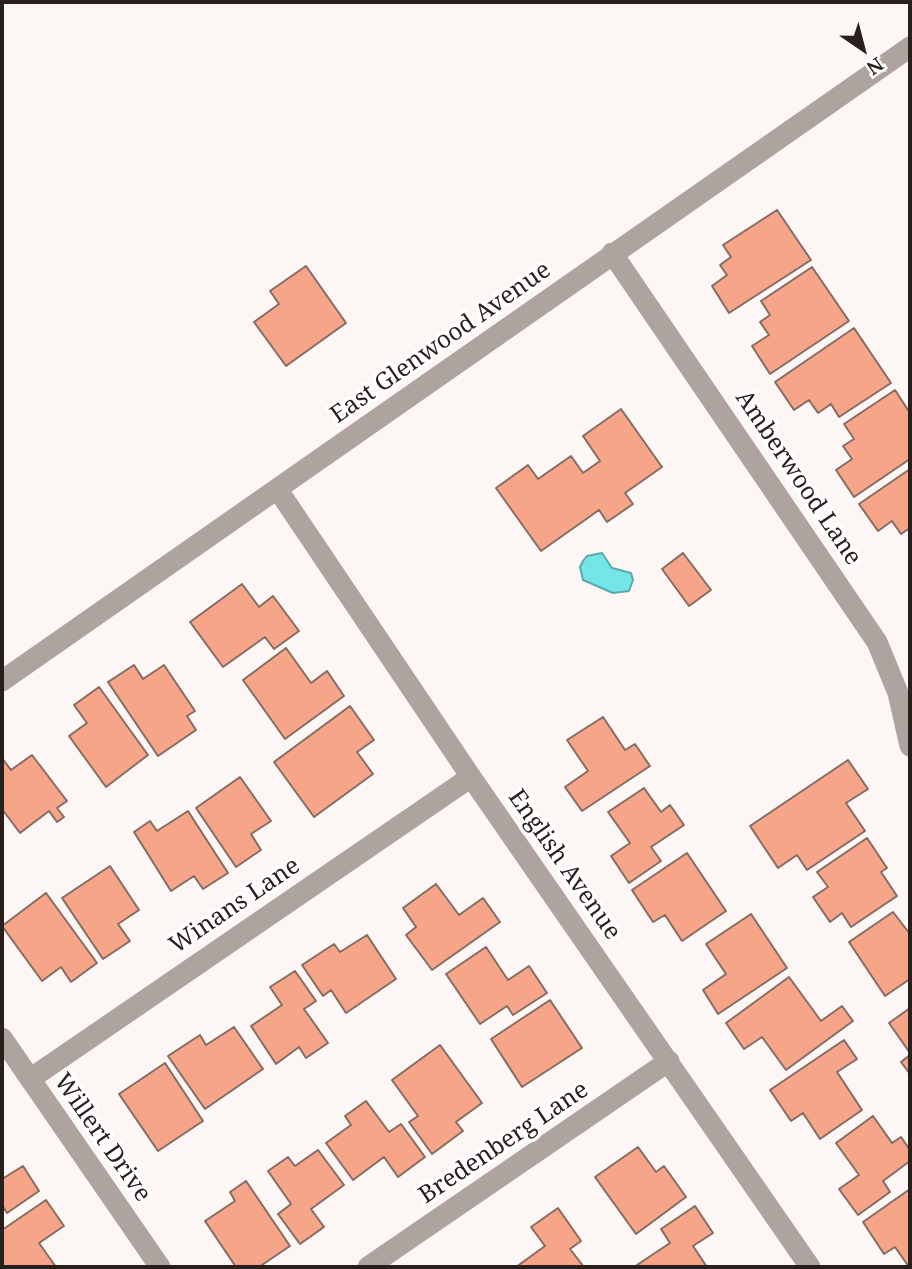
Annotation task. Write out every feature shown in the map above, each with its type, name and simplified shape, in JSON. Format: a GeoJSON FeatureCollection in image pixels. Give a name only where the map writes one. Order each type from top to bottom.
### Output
{"type":"FeatureCollection","features":[{"type":"Feature","properties":{"kind":"street","name":"East Glenwood Avenue"},"geometry":{"type":"LineString","coordinates":[[2,681],[910,47]]}},
{"type":"Feature","properties":{"kind":"street","name":"Amberwood Lane"},"geometry":{"type":"LineString","coordinates":[[612,253],[871,631],[895,683],[910,746]]}},
{"type":"Feature","properties":{"kind":"street","name":"English Avenue"},"geometry":{"type":"LineString","coordinates":[[278,490],[471,777],[810,1267]]}},
{"type":"Feature","properties":{"kind":"street","name":"Winans Lane"},"geometry":{"type":"LineString","coordinates":[[30,1079],[471,777]]}},
{"type":"Feature","properties":{"kind":"street","name":"Willert Drive"},"geometry":{"type":"LineString","coordinates":[[2,1038],[160,1267]]}},
{"type":"Feature","properties":{"kind":"street","name":"Bredenberg Lane"},"geometry":{"type":"LineString","coordinates":[[368,1267],[670,1061]]}},
{"type":"Feature","properties":{"kind":"water"},"geometry":{"type":"Polygon","coordinates":[[[602,553],[612,568],[631,573],[633,580],[629,591],[613,593],[583,580],[580,567],[583,561],[587,556],[602,553]]]}},
{"type":"Feature","properties":{"kind":"building"},"geometry":{"type":"Polygon","coordinates":[[[777,210],[811,260],[729,313],[712,286],[727,275],[720,265],[731,257],[723,245],[777,210]]]}},
{"type":"Feature","properties":{"kind":"building"},"geometry":{"type":"Polygon","coordinates":[[[306,266],[346,323],[286,366],[254,322],[279,304],[270,291],[306,266]]]}},
{"type":"Feature","properties":{"kind":"building"},"geometry":{"type":"Polygon","coordinates":[[[812,267],[849,321],[770,374],[752,346],[769,335],[760,322],[770,315],[761,301],[812,267]]]}},
{"type":"Feature","properties":{"kind":"building"},"geometry":{"type":"Polygon","coordinates":[[[854,328],[891,383],[839,417],[831,404],[818,413],[809,400],[794,410],[775,382],[854,328]]]}},
{"type":"Feature","properties":{"kind":"building"},"geometry":{"type":"Polygon","coordinates":[[[895,390],[910,413],[910,459],[854,497],[836,470],[852,459],[843,446],[854,439],[844,424],[895,390]]]}},
{"type":"Feature","properties":{"kind":"building"},"geometry":{"type":"Polygon","coordinates":[[[621,409],[662,467],[625,493],[633,504],[607,522],[599,510],[541,551],[496,488],[528,465],[538,479],[571,456],[583,473],[600,461],[583,436],[621,409]]]}},
{"type":"Feature","properties":{"kind":"building"},"geometry":{"type":"Polygon","coordinates":[[[910,469],[910,528],[901,534],[892,521],[878,531],[859,504],[910,469]]]}},
{"type":"Feature","properties":{"kind":"building"},"geometry":{"type":"Polygon","coordinates":[[[683,553],[711,590],[689,606],[662,569],[683,553]]]}},
{"type":"Feature","properties":{"kind":"building"},"geometry":{"type":"Polygon","coordinates":[[[242,584],[259,607],[273,596],[299,631],[274,649],[265,637],[223,667],[190,622],[242,584]]]}},
{"type":"Feature","properties":{"kind":"building"},"geometry":{"type":"Polygon","coordinates":[[[286,648],[311,683],[327,671],[344,696],[285,739],[243,680],[286,648]]]}},
{"type":"Feature","properties":{"kind":"building"},"geometry":{"type":"Polygon","coordinates":[[[134,665],[143,679],[164,665],[195,711],[187,716],[196,730],[158,756],[108,682],[134,665]]]}},
{"type":"Feature","properties":{"kind":"building"},"geometry":{"type":"Polygon","coordinates":[[[99,687],[148,755],[106,787],[69,736],[87,723],[74,705],[99,687]]]}},
{"type":"Feature","properties":{"kind":"building"},"geometry":{"type":"Polygon","coordinates":[[[350,706],[374,740],[357,752],[373,774],[314,817],[274,762],[350,706]]]}},
{"type":"Feature","properties":{"kind":"building"},"geometry":{"type":"Polygon","coordinates":[[[603,717],[625,750],[635,744],[650,766],[582,811],[565,787],[588,771],[567,740],[603,717]]]}},
{"type":"Feature","properties":{"kind":"building"},"geometry":{"type":"Polygon","coordinates":[[[32,755],[67,801],[57,808],[64,817],[57,822],[49,811],[20,833],[2,809],[2,758],[11,770],[32,755]]]}},
{"type":"Feature","properties":{"kind":"building"},"geometry":{"type":"Polygon","coordinates":[[[848,760],[868,789],[846,803],[865,831],[807,870],[797,855],[778,868],[750,826],[848,760]]]}},
{"type":"Feature","properties":{"kind":"building"},"geometry":{"type":"Polygon","coordinates":[[[240,777],[271,821],[251,834],[261,850],[236,867],[196,808],[240,777]]]}},
{"type":"Feature","properties":{"kind":"building"},"geometry":{"type":"Polygon","coordinates":[[[644,788],[661,812],[670,805],[684,825],[651,847],[661,861],[629,883],[611,856],[630,843],[608,812],[644,788]]]}},
{"type":"Feature","properties":{"kind":"building"},"geometry":{"type":"Polygon","coordinates":[[[188,811],[228,873],[203,889],[194,876],[171,891],[134,832],[150,821],[157,831],[188,811]]]}},
{"type":"Feature","properties":{"kind":"building"},"geometry":{"type":"Polygon","coordinates":[[[867,838],[887,868],[881,872],[897,896],[851,927],[842,913],[830,922],[813,897],[828,887],[817,872],[867,838]]]}},
{"type":"Feature","properties":{"kind":"building"},"geometry":{"type":"Polygon","coordinates":[[[687,853],[726,911],[682,941],[665,915],[653,922],[632,890],[687,853]]]}},
{"type":"Feature","properties":{"kind":"building"},"geometry":{"type":"Polygon","coordinates":[[[110,866],[139,910],[118,924],[130,941],[103,959],[62,898],[110,866]]]}},
{"type":"Feature","properties":{"kind":"building"},"geometry":{"type":"Polygon","coordinates":[[[436,884],[459,915],[483,898],[500,922],[432,970],[406,935],[416,927],[403,908],[436,884]]]}},
{"type":"Feature","properties":{"kind":"building"},"geometry":{"type":"Polygon","coordinates":[[[46,893],[97,963],[71,982],[61,967],[42,981],[2,926],[46,893]]]}},
{"type":"Feature","properties":{"kind":"building"},"geometry":{"type":"Polygon","coordinates":[[[893,912],[910,934],[910,979],[885,996],[849,942],[893,912]]]}},
{"type":"Feature","properties":{"kind":"building"},"geometry":{"type":"Polygon","coordinates":[[[751,914],[787,968],[718,1014],[703,990],[726,974],[706,944],[751,914]]]}},
{"type":"Feature","properties":{"kind":"building"},"geometry":{"type":"Polygon","coordinates":[[[367,935],[396,979],[346,1013],[331,990],[323,996],[302,965],[334,944],[340,952],[367,935]]]}},
{"type":"Feature","properties":{"kind":"building"},"geometry":{"type":"Polygon","coordinates":[[[486,947],[508,980],[529,966],[547,993],[513,1015],[507,1006],[480,1024],[446,974],[486,947]]]}},
{"type":"Feature","properties":{"kind":"building"},"geometry":{"type":"Polygon","coordinates":[[[295,971],[316,1001],[304,1009],[328,1043],[306,1058],[299,1047],[276,1064],[251,1026],[282,1005],[270,987],[295,971]]]}},
{"type":"Feature","properties":{"kind":"building"},"geometry":{"type":"Polygon","coordinates":[[[789,977],[821,1021],[842,1006],[853,1021],[786,1070],[762,1037],[744,1049],[726,1023],[789,977]]]}},
{"type":"Feature","properties":{"kind":"building"},"geometry":{"type":"Polygon","coordinates":[[[550,1000],[582,1048],[522,1087],[491,1039],[550,1000]]]}},
{"type":"Feature","properties":{"kind":"building"},"geometry":{"type":"Polygon","coordinates":[[[910,1008],[910,1053],[889,1023],[910,1008]]]}},
{"type":"Feature","properties":{"kind":"building"},"geometry":{"type":"Polygon","coordinates":[[[234,1027],[263,1069],[205,1109],[168,1056],[200,1035],[206,1045],[234,1027]]]}},
{"type":"Feature","properties":{"kind":"building"},"geometry":{"type":"Polygon","coordinates":[[[844,1040],[857,1059],[837,1072],[862,1110],[820,1139],[803,1113],[791,1121],[770,1090],[844,1040]]]}},
{"type":"Feature","properties":{"kind":"building"},"geometry":{"type":"Polygon","coordinates":[[[440,1045],[482,1103],[456,1122],[463,1131],[432,1154],[409,1122],[418,1116],[392,1080],[440,1045]]]}},
{"type":"Feature","properties":{"kind":"building"},"geometry":{"type":"Polygon","coordinates":[[[910,1055],[910,1074],[901,1062],[910,1055]]]}},
{"type":"Feature","properties":{"kind":"building"},"geometry":{"type":"Polygon","coordinates":[[[165,1063],[203,1121],[158,1151],[119,1094],[165,1063]]]}},
{"type":"Feature","properties":{"kind":"building"},"geometry":{"type":"Polygon","coordinates":[[[366,1101],[389,1132],[401,1124],[425,1157],[398,1177],[384,1157],[353,1180],[326,1143],[351,1125],[345,1116],[366,1101]]]}},
{"type":"Feature","properties":{"kind":"building"},"geometry":{"type":"Polygon","coordinates":[[[873,1116],[892,1143],[901,1137],[910,1150],[910,1161],[883,1181],[890,1192],[858,1215],[839,1189],[859,1175],[836,1143],[873,1116]]]}},
{"type":"Feature","properties":{"kind":"building"},"geometry":{"type":"Polygon","coordinates":[[[638,1147],[656,1172],[664,1166],[686,1197],[636,1234],[595,1177],[638,1147]]]}},
{"type":"Feature","properties":{"kind":"building"},"geometry":{"type":"Polygon","coordinates":[[[318,1150],[344,1185],[311,1209],[324,1227],[300,1244],[278,1214],[291,1204],[268,1171],[288,1157],[295,1166],[318,1150]]]}},
{"type":"Feature","properties":{"kind":"building"},"geometry":{"type":"Polygon","coordinates":[[[23,1166],[39,1191],[7,1213],[2,1205],[2,1179],[23,1166]]]}},
{"type":"Feature","properties":{"kind":"building"},"geometry":{"type":"Polygon","coordinates":[[[246,1181],[290,1246],[259,1267],[236,1267],[205,1221],[235,1201],[230,1192],[246,1181]]]}},
{"type":"Feature","properties":{"kind":"building"},"geometry":{"type":"Polygon","coordinates":[[[910,1189],[909,1267],[895,1247],[884,1254],[863,1222],[910,1189]]]}},
{"type":"Feature","properties":{"kind":"building"},"geometry":{"type":"Polygon","coordinates":[[[46,1200],[64,1226],[39,1243],[56,1267],[3,1267],[2,1230],[46,1200]]]}},
{"type":"Feature","properties":{"kind":"building"},"geometry":{"type":"Polygon","coordinates":[[[695,1206],[713,1233],[693,1246],[707,1267],[638,1267],[637,1265],[670,1243],[661,1229],[695,1206]]]}},
{"type":"Feature","properties":{"kind":"building"},"geometry":{"type":"Polygon","coordinates":[[[558,1208],[581,1241],[570,1249],[584,1267],[516,1267],[545,1246],[531,1227],[558,1208]]]}}]}
